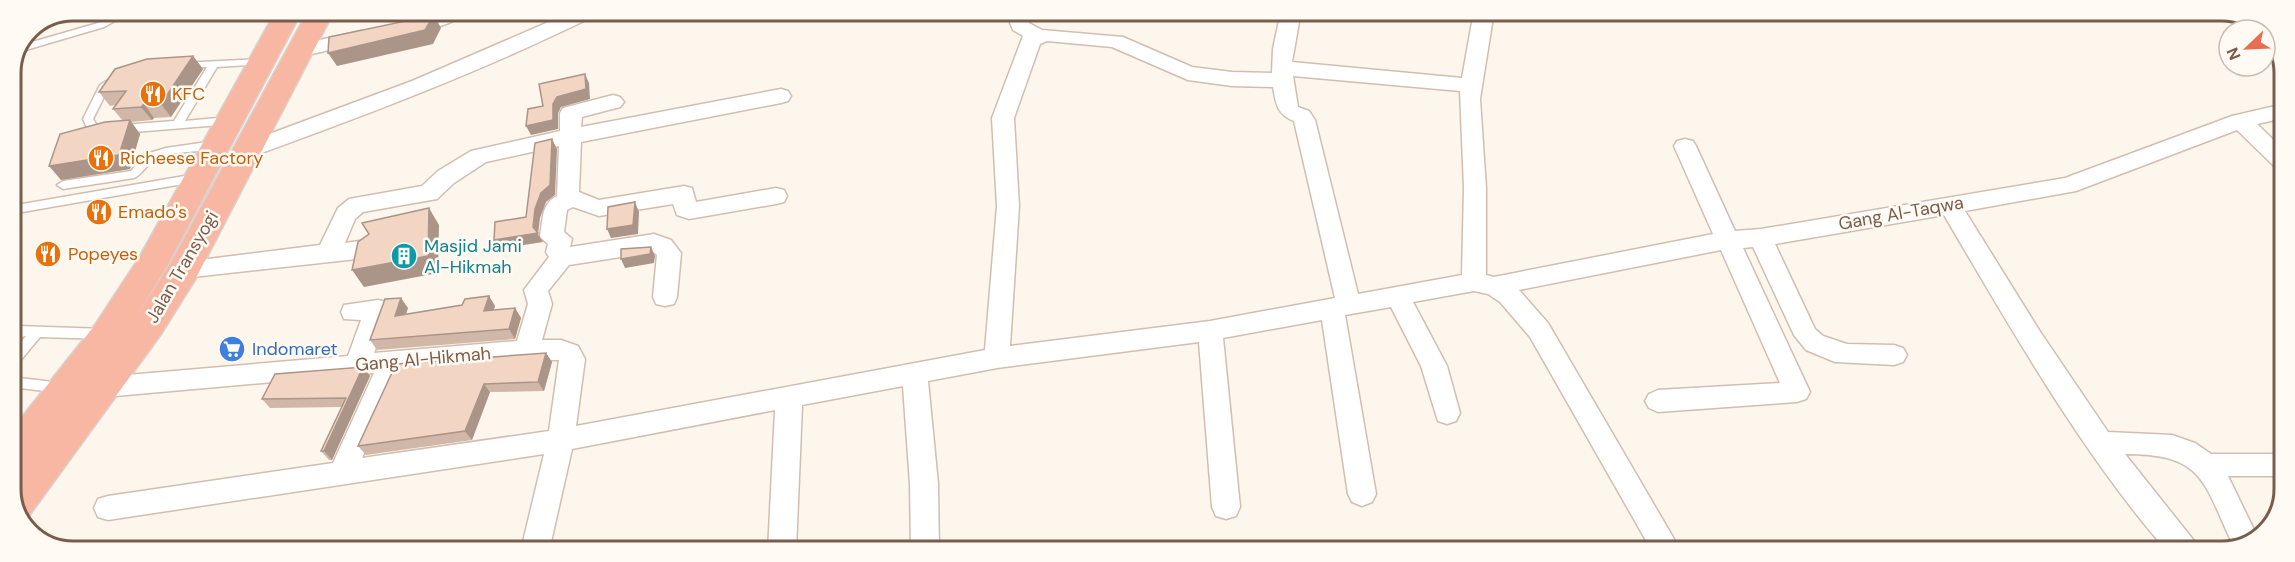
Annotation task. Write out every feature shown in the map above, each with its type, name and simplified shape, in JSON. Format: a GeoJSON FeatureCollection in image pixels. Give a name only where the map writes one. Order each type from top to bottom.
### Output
{"type":"FeatureCollection","features":[{"type":"Feature","properties":{"kind":"highway","name":"Jalan Transyogi"},"geometry":{"type":"LineString","coordinates":[[22,496],[104,387],[184,269],[236,137],[262,62],[284,21]]}},
{"type":"Feature","properties":{"kind":"highway","name":"Jalan Transyogi"},"geometry":{"type":"LineString","coordinates":[[21,445],[107,334],[151,266],[198,178],[236,137],[299,51],[316,21]]}},
{"type":"Feature","properties":{"kind":"street"},"geometry":{"type":"LineString","coordinates":[[299,51],[435,21]]}},
{"type":"Feature","properties":{"kind":"street"},"geometry":{"type":"LineString","coordinates":[[236,137],[386,101],[551,21]]}},
{"type":"Feature","properties":{"kind":"street"},"geometry":{"type":"LineString","coordinates":[[1018,21],[1020,26],[1038,36],[1116,41],[1188,73],[1232,79],[1281,74],[1470,85]]}},
{"type":"Feature","properties":{"kind":"street"},"geometry":{"type":"LineString","coordinates":[[1287,21],[1281,46],[1281,74],[1289,111],[1301,116],[1304,120],[1341,306],[1362,494]]}},
{"type":"Feature","properties":{"kind":"street"},"geometry":{"type":"LineString","coordinates":[[1482,21],[1470,85],[1475,188],[1484,284],[1509,295],[1539,330],[1661,541]]}},
{"type":"Feature","properties":{"kind":"street"},"geometry":{"type":"LineString","coordinates":[[997,358],[1008,206],[1003,118],[1031,40],[1038,36]]}},
{"type":"Feature","properties":{"kind":"street"},"geometry":{"type":"LineString","coordinates":[[329,252],[346,214],[357,205],[429,193],[446,177],[479,156],[781,96]]}},
{"type":"Feature","properties":{"kind":"street"},"geometry":{"type":"LineString","coordinates":[[568,198],[572,136],[571,113],[613,102]]}},
{"type":"Feature","properties":{"kind":"street","name":"Gang Al-Taqwa"},"geometry":{"type":"LineString","coordinates":[[108,508],[561,440],[997,358],[1210,331],[1398,296],[1484,284],[1727,240],[1761,238],[2068,184],[2241,121],[2274,113]]}},
{"type":"Feature","properties":{"kind":"street"},"geometry":{"type":"LineString","coordinates":[[2241,121],[2274,153]]}},
{"type":"Feature","properties":{"kind":"street"},"geometry":{"type":"LineString","coordinates":[[1658,401],[1797,392],[1685,146]]}},
{"type":"Feature","properties":{"kind":"street"},"geometry":{"type":"LineString","coordinates":[[562,257],[558,252],[560,239],[552,237],[556,206],[568,198],[579,199],[591,207],[599,208],[684,194],[685,208],[689,211],[776,196]]}},
{"type":"Feature","properties":{"kind":"street"},"geometry":{"type":"LineString","coordinates":[[1950,205],[2019,321],[2101,443],[2176,541]]}},
{"type":"Feature","properties":{"kind":"street"},"geometry":{"type":"LineString","coordinates":[[1761,238],[1806,334],[1813,343],[1833,352],[1894,355]]}},
{"type":"Feature","properties":{"kind":"street"},"geometry":{"type":"LineString","coordinates":[[527,350],[540,304],[536,290],[562,257],[654,243],[663,246],[669,253],[665,297]]}},
{"type":"Feature","properties":{"kind":"street"},"geometry":{"type":"LineString","coordinates":[[184,269],[366,249]]}},
{"type":"Feature","properties":{"kind":"street"},"geometry":{"type":"LineString","coordinates":[[1398,296],[1434,366],[1447,413]]}},
{"type":"Feature","properties":{"kind":"street"},"geometry":{"type":"LineString","coordinates":[[352,312],[378,309],[357,365]]}},
{"type":"Feature","properties":{"kind":"street"},"geometry":{"type":"LineString","coordinates":[[1210,331],[1226,507]]}},
{"type":"Feature","properties":{"kind":"street","name":"Gang Al-Hikmah"},"geometry":{"type":"LineString","coordinates":[[104,387],[527,350],[570,353],[572,359],[561,440]]}},
{"type":"Feature","properties":{"kind":"street"},"geometry":{"type":"LineString","coordinates":[[342,473],[392,362]]}},
{"type":"Feature","properties":{"kind":"street"},"geometry":{"type":"LineString","coordinates":[[915,374],[924,484],[925,541]]}},
{"type":"Feature","properties":{"kind":"street"},"geometry":{"type":"LineString","coordinates":[[782,541],[789,396]]}},
{"type":"Feature","properties":{"kind":"street"},"geometry":{"type":"LineString","coordinates":[[537,541],[561,440]]}},
{"type":"Feature","properties":{"kind":"street"},"geometry":{"type":"LineString","coordinates":[[2101,443],[2163,444],[2179,448],[2206,465],[2243,537]]}},
{"type":"Feature","properties":{"kind":"street"},"geometry":{"type":"LineString","coordinates":[[2206,465],[2274,465]]}},
{"type":"Feature","properties":{"kind":"lane"},"geometry":{"type":"LineString","coordinates":[[28,47],[108,21]]}},
{"type":"Feature","properties":{"kind":"lane"},"geometry":{"type":"LineString","coordinates":[[170,67],[262,62]]}},
{"type":"Feature","properties":{"kind":"lane"},"geometry":{"type":"LineString","coordinates":[[178,124],[214,64]]}},
{"type":"Feature","properties":{"kind":"lane"},"geometry":{"type":"LineString","coordinates":[[118,78],[104,87],[94,105],[88,121],[94,131],[178,124],[236,137]]}},
{"type":"Feature","properties":{"kind":"lane"},"geometry":{"type":"LineString","coordinates":[[63,185],[134,174],[150,158],[158,155],[236,137]]}},
{"type":"Feature","properties":{"kind":"lane"},"geometry":{"type":"LineString","coordinates":[[21,208],[198,178]]}},
{"type":"Feature","properties":{"kind":"lane"},"geometry":{"type":"LineString","coordinates":[[21,331],[107,334]]}},
{"type":"Feature","properties":{"kind":"lane"},"geometry":{"type":"LineString","coordinates":[[21,351],[37,331]]}},
{"type":"Feature","properties":{"kind":"lane"},"geometry":{"type":"LineString","coordinates":[[21,383],[66,388]]}},
{"type":"Feature","properties":{"kind":"building"},"geometry":{"type":"Polygon","coordinates":[[[405,21],[430,21],[425,30],[328,53],[329,37],[405,21]]]}},
{"type":"Feature","properties":{"kind":"building"},"geometry":{"type":"Polygon","coordinates":[[[193,56],[161,104],[113,109],[126,91],[99,92],[115,69],[147,59],[193,56]]]}},
{"type":"Feature","properties":{"kind":"building"},"geometry":{"type":"Polygon","coordinates":[[[585,74],[586,89],[557,97],[553,104],[553,120],[526,126],[528,109],[543,106],[539,84],[585,74]]]}},
{"type":"Feature","properties":{"kind":"building"},"geometry":{"type":"Polygon","coordinates":[[[130,120],[119,155],[49,166],[60,134],[105,122],[130,120]]]}},
{"type":"Feature","properties":{"kind":"building"},"geometry":{"type":"Polygon","coordinates":[[[552,139],[550,185],[541,193],[535,209],[533,227],[538,233],[494,240],[495,222],[526,217],[535,143],[552,139]]]}},
{"type":"Feature","properties":{"kind":"building"},"geometry":{"type":"Polygon","coordinates":[[[635,202],[633,225],[607,229],[608,207],[635,202]]]}},
{"type":"Feature","properties":{"kind":"building"},"geometry":{"type":"Polygon","coordinates":[[[429,208],[428,256],[352,270],[358,242],[369,234],[362,223],[429,208]]]}},
{"type":"Feature","properties":{"kind":"building"},"geometry":{"type":"Polygon","coordinates":[[[651,247],[650,254],[621,259],[621,249],[651,247]]]}},
{"type":"Feature","properties":{"kind":"building"},"geometry":{"type":"Polygon","coordinates":[[[489,296],[484,311],[515,308],[509,329],[370,340],[385,299],[401,298],[395,316],[462,305],[465,299],[489,296]]]}},
{"type":"Feature","properties":{"kind":"building"},"geometry":{"type":"Polygon","coordinates":[[[546,353],[538,382],[484,384],[465,431],[358,446],[396,364],[546,353]]]}},
{"type":"Feature","properties":{"kind":"building"},"geometry":{"type":"Polygon","coordinates":[[[363,367],[324,451],[321,451],[346,398],[262,399],[275,374],[363,367]]]}},
{"type":"Feature","properties":{"kind":"place","name":"KFC"},"geometry":{"type":"Point","coordinates":[153,94]}},
{"type":"Feature","properties":{"kind":"place","name":"Richeese Factory"},"geometry":{"type":"Point","coordinates":[101,158]}},
{"type":"Feature","properties":{"kind":"place","name":"Emado's"},"geometry":{"type":"Point","coordinates":[99,212]}},
{"type":"Feature","properties":{"kind":"place","name":"Popeyes"},"geometry":{"type":"Point","coordinates":[48,254]}},
{"type":"Feature","properties":{"kind":"place","name":"Masjid Jami Al-Hikmah"},"geometry":{"type":"Point","coordinates":[404,256]}},
{"type":"Feature","properties":{"kind":"place","name":"Indomaret"},"geometry":{"type":"Point","coordinates":[232,349]}}]}
